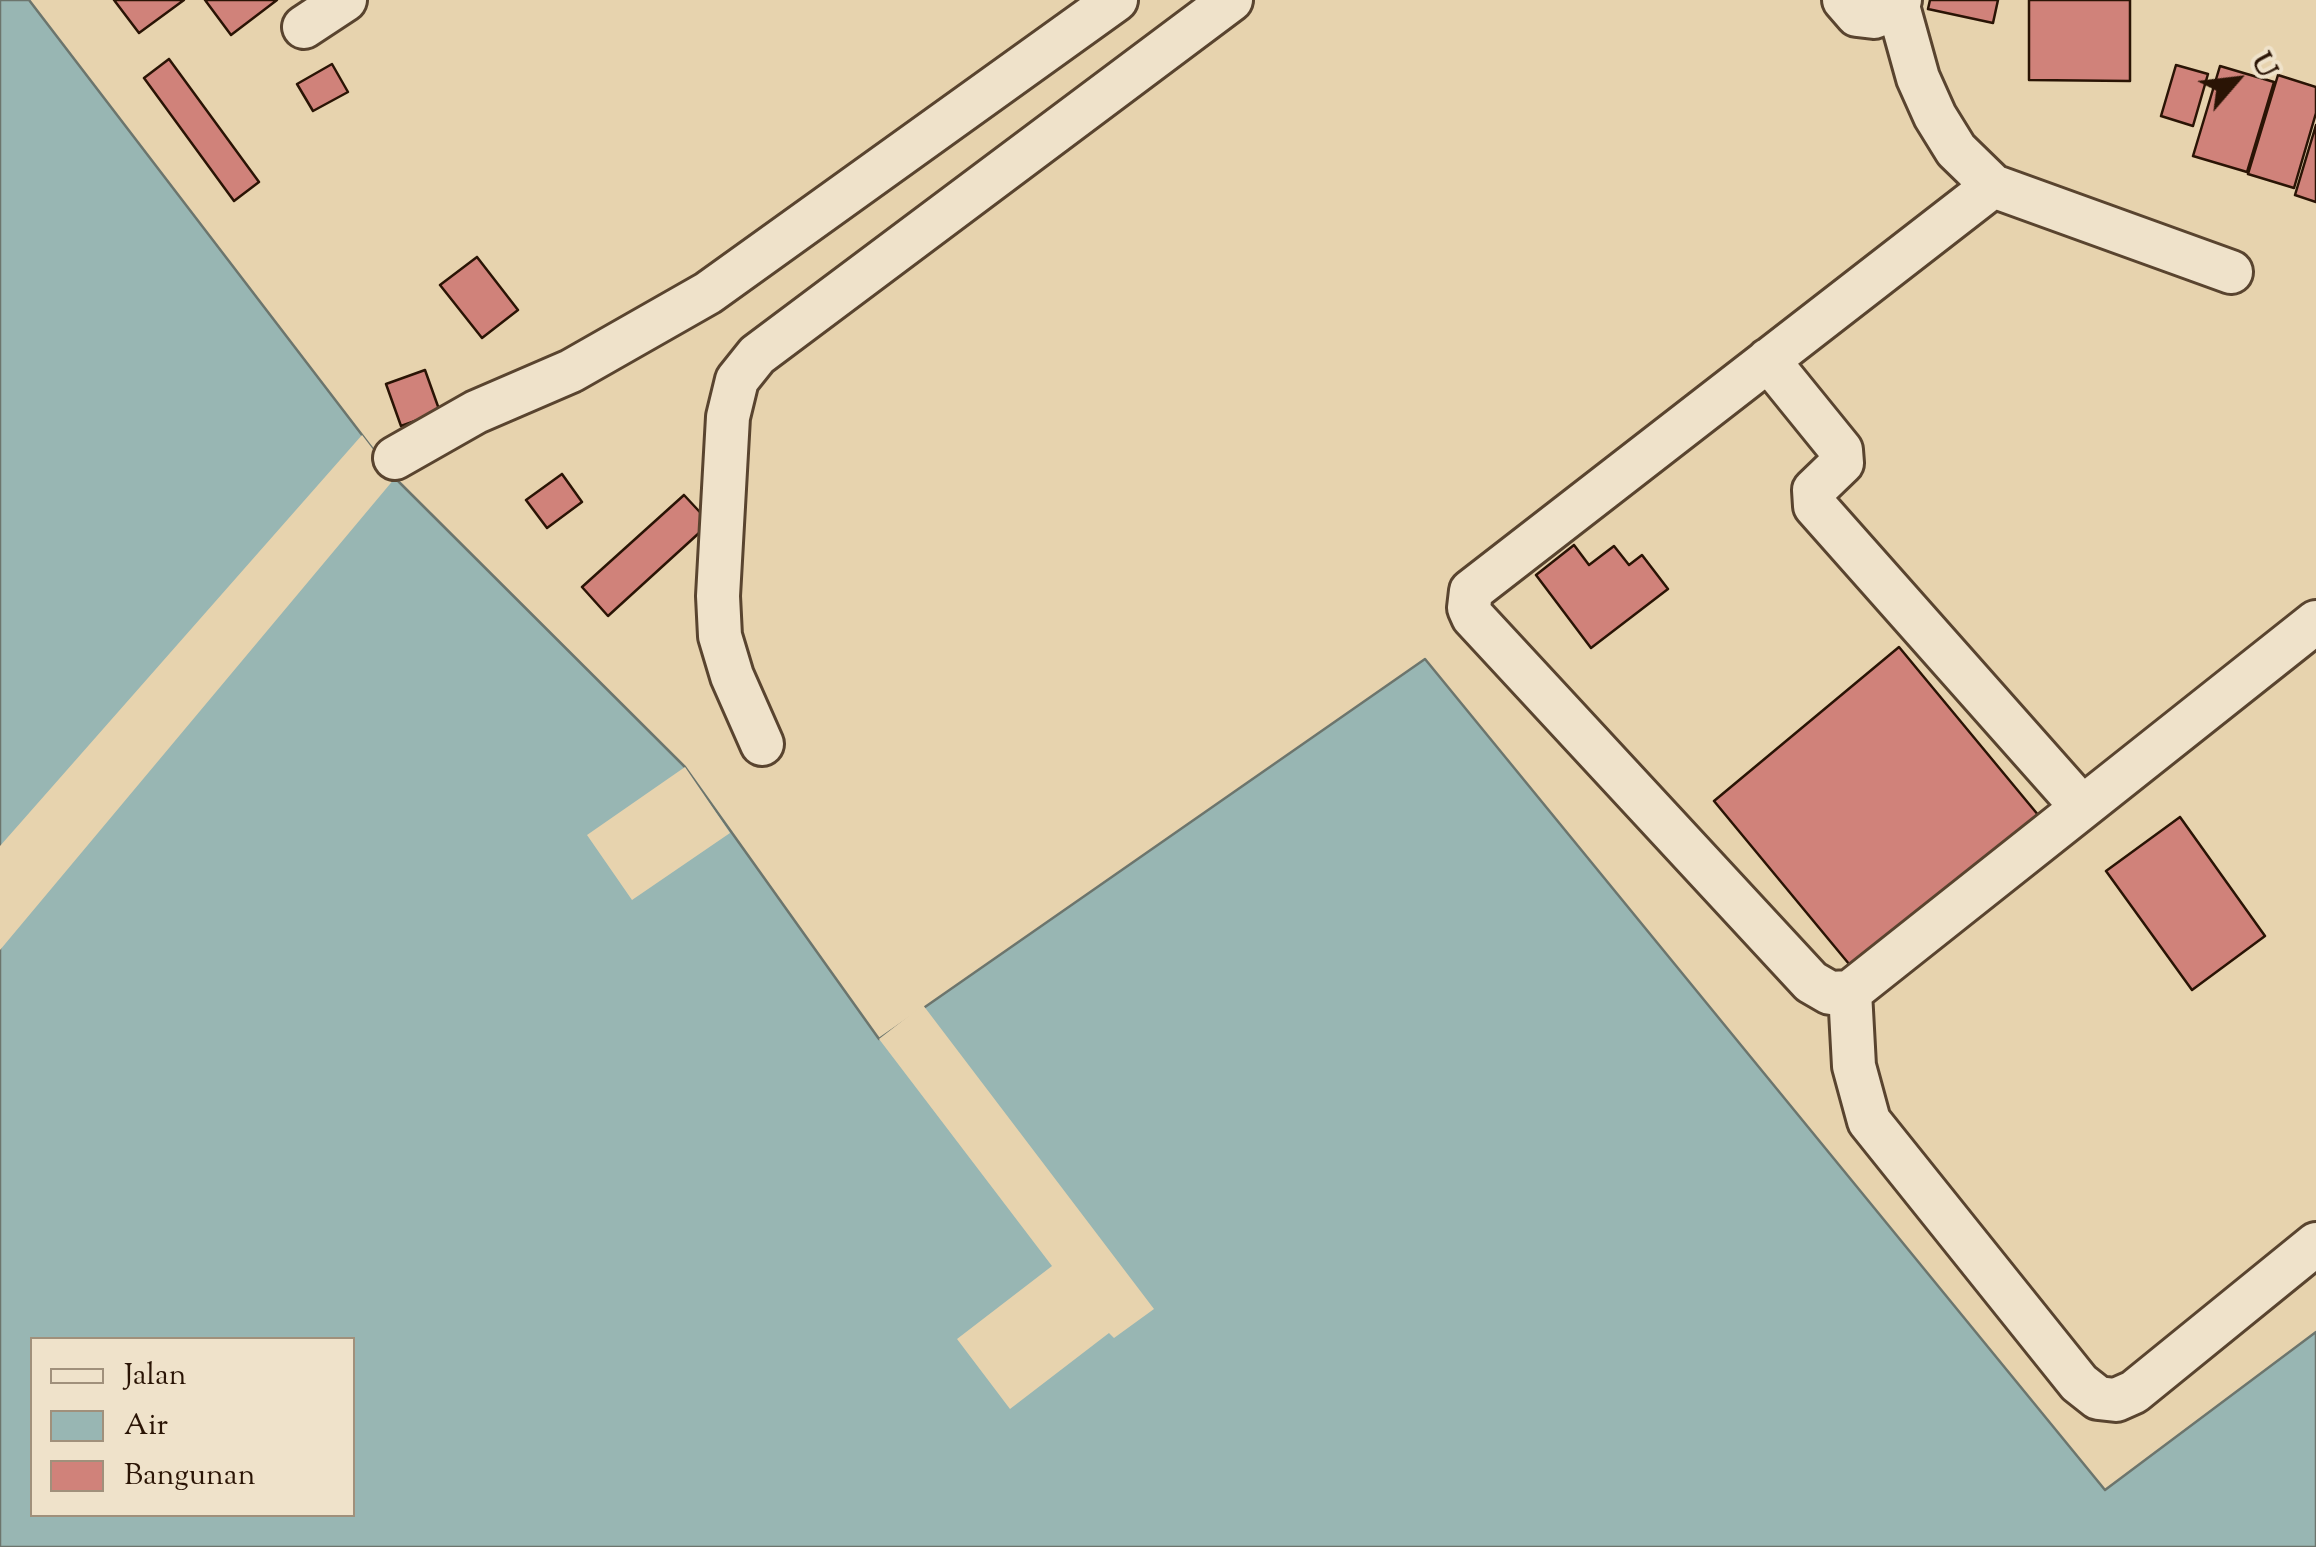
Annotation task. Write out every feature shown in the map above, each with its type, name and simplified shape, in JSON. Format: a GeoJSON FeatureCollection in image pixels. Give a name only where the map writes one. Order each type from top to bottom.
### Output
{"type":"FeatureCollection","features":[{"type":"Feature","properties":{"kind":"lane"},"geometry":{"type":"LineString","coordinates":[[304,28],[345,0]]}},
{"type":"Feature","properties":{"kind":"lane"},"geometry":{"type":"LineString","coordinates":[[395,458],[476,412],[572,371],[708,294],[1116,0]]}},
{"type":"Feature","properties":{"kind":"lane"},"geometry":{"type":"LineString","coordinates":[[762,744],[732,676],[720,636],[718,596],[728,417],[737,380],[756,355],[1231,0]]}},
{"type":"Feature","properties":{"kind":"lane"},"geometry":{"type":"LineString","coordinates":[[1844,0],[1857,15],[1874,17],[1899,3],[1918,78],[1935,116],[1956,150],[1993,186],[2231,272]]}},
{"type":"Feature","properties":{"kind":"lane"},"geometry":{"type":"LineString","coordinates":[[1993,186],[1471,590],[1469,608],[1473,617],[1811,982],[1830,993],[1850,992],[2316,622]]}},
{"type":"Feature","properties":{"kind":"lane"},"geometry":{"type":"LineString","coordinates":[[1768,360],[1841,450],[1842,463],[1814,490],[1815,506],[2081,806]]}},
{"type":"Feature","properties":{"kind":"lane"},"geometry":{"type":"LineString","coordinates":[[1850,992],[1854,1066],[1869,1120],[2079,1383],[2098,1398],[2116,1400],[2134,1392],[2316,1244]]}},
{"type":"Feature","properties":{"kind":"water"},"geometry":{"type":"Polygon","coordinates":[[[0,0],[29,0],[395,478],[685,767],[879,1039],[1425,659],[2105,1490],[2316,1332],[2316,1547],[0,1547],[0,0]]]}},
{"type":"Feature","properties":{"kind":"pier"},"geometry":{"type":"Polygon","coordinates":[[[362,435],[395,478],[0,950],[0,846],[362,435]]]}},
{"type":"Feature","properties":{"kind":"pier"},"geometry":{"type":"Polygon","coordinates":[[[685,767],[730,833],[632,900],[587,835],[685,767]]]}},
{"type":"Feature","properties":{"kind":"pier"},"geometry":{"type":"Polygon","coordinates":[[[923,1005],[1154,1309],[1114,1338],[1109,1333],[1010,1409],[957,1339],[1052,1266],[879,1039],[923,1005]]]}},
{"type":"Feature","properties":{"kind":"building"},"geometry":{"type":"Polygon","coordinates":[[[114,0],[184,0],[139,33],[114,0]]]}},
{"type":"Feature","properties":{"kind":"building"},"geometry":{"type":"Polygon","coordinates":[[[205,0],[277,0],[231,35],[205,0]]]}},
{"type":"Feature","properties":{"kind":"building"},"geometry":{"type":"Polygon","coordinates":[[[1930,0],[1998,0],[1993,23],[1928,9],[1930,0]]]}},
{"type":"Feature","properties":{"kind":"building"},"geometry":{"type":"Polygon","coordinates":[[[2029,0],[2130,0],[2130,81],[2029,80],[2029,0]]]}},
{"type":"Feature","properties":{"kind":"building"},"geometry":{"type":"Polygon","coordinates":[[[169,59],[259,182],[234,201],[144,78],[169,59]]]}},
{"type":"Feature","properties":{"kind":"building"},"geometry":{"type":"Polygon","coordinates":[[[332,64],[348,92],[313,111],[297,84],[332,64]]]}},
{"type":"Feature","properties":{"kind":"building"},"geometry":{"type":"Polygon","coordinates":[[[2176,65],[2208,74],[2193,126],[2161,116],[2176,65]]]}},
{"type":"Feature","properties":{"kind":"building"},"geometry":{"type":"Polygon","coordinates":[[[2220,66],[2274,82],[2247,172],[2193,156],[2220,66]]]}},
{"type":"Feature","properties":{"kind":"building"},"geometry":{"type":"Polygon","coordinates":[[[2278,75],[2316,87],[2316,113],[2294,188],[2248,174],[2278,75]]]}},
{"type":"Feature","properties":{"kind":"building"},"geometry":{"type":"Polygon","coordinates":[[[2316,125],[2316,202],[2295,195],[2316,125]]]}},
{"type":"Feature","properties":{"kind":"building"},"geometry":{"type":"Polygon","coordinates":[[[477,257],[518,310],[482,338],[440,285],[477,257]]]}},
{"type":"Feature","properties":{"kind":"building"},"geometry":{"type":"Polygon","coordinates":[[[425,370],[440,412],[401,426],[386,384],[425,370]]]}},
{"type":"Feature","properties":{"kind":"building"},"geometry":{"type":"Polygon","coordinates":[[[562,474],[582,502],[547,528],[526,500],[562,474]]]}},
{"type":"Feature","properties":{"kind":"building"},"geometry":{"type":"Polygon","coordinates":[[[684,495],[710,523],[608,616],[582,587],[684,495]]]}},
{"type":"Feature","properties":{"kind":"building"},"geometry":{"type":"Polygon","coordinates":[[[1574,545],[1589,565],[1614,546],[1629,565],[1642,555],[1668,589],[1591,648],[1536,575],[1574,545]]]}},
{"type":"Feature","properties":{"kind":"building"},"geometry":{"type":"Polygon","coordinates":[[[1899,647],[2039,816],[1854,970],[1714,801],[1899,647]]]}},
{"type":"Feature","properties":{"kind":"building"},"geometry":{"type":"Polygon","coordinates":[[[2180,817],[2265,936],[2192,990],[2106,871],[2180,817]]]}}]}
